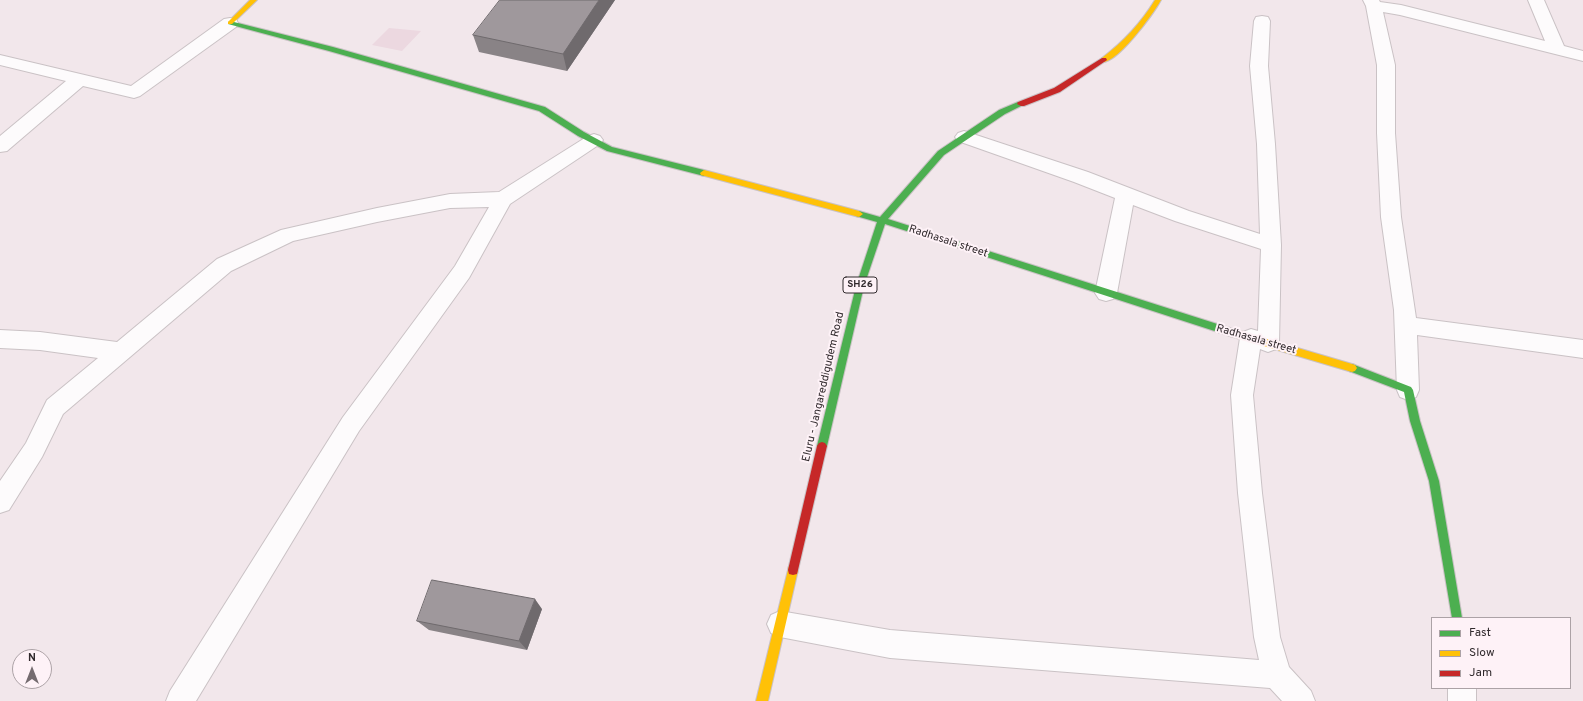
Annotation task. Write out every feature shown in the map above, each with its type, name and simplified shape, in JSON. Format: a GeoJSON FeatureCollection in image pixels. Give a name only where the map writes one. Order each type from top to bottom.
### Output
{"type":"FeatureCollection","features":[{"type":"Feature","properties":{"kind":"main road"},"geometry":{"type":"LineString","coordinates":[[230,23],[254,0]]}},
{"type":"Feature","properties":{"kind":"main road","name":"Eluru - Jangareddigudem Road"},"geometry":{"type":"LineString","coordinates":[[762,701],[860,286],[882,220],[941,153],[1002,112],[1057,90],[1085,73],[1119,49],[1148,18],[1158,0]]}},
{"type":"Feature","properties":{"kind":"main road","name":"Radhasala street"},"geometry":{"type":"LineString","coordinates":[[230,23],[331,49],[542,109],[610,149],[882,220],[1260,341],[1348,367],[1408,390]]}},
{"type":"Feature","properties":{"kind":"main road"},"geometry":{"type":"LineString","coordinates":[[1408,390],[1415,421],[1434,481],[1457,617]]}},
{"type":"Feature","properties":{"kind":"street"},"geometry":{"type":"LineString","coordinates":[[1536,0],[1557,50]]}},
{"type":"Feature","properties":{"kind":"street"},"geometry":{"type":"LineString","coordinates":[[1408,390],[1404,310],[1391,217],[1386,133],[1386,65],[1372,3],[1583,56]]}},
{"type":"Feature","properties":{"kind":"street"},"geometry":{"type":"LineString","coordinates":[[1262,21],[1259,66],[1266,144],[1271,245],[1260,341],[1242,396],[1247,456],[1267,637],[1277,674],[1301,701]]}},
{"type":"Feature","properties":{"kind":"street"},"geometry":{"type":"LineString","coordinates":[[0,60],[134,92],[230,23]]}},
{"type":"Feature","properties":{"kind":"street"},"geometry":{"type":"LineString","coordinates":[[0,146],[80,79]]}},
{"type":"Feature","properties":{"kind":"street"},"geometry":{"type":"LineString","coordinates":[[964,137],[1081,177],[1182,216],[1271,245]]}},
{"type":"Feature","properties":{"kind":"street"},"geometry":{"type":"LineString","coordinates":[[180,701],[351,424],[462,272],[503,199],[594,140]]}},
{"type":"Feature","properties":{"kind":"street"},"geometry":{"type":"LineString","coordinates":[[1106,292],[1125,194]]}},
{"type":"Feature","properties":{"kind":"street"},"geometry":{"type":"LineString","coordinates":[[0,502],[34,450],[55,406],[122,352],[224,264],[288,235],[377,215],[450,201],[503,199]]}},
{"type":"Feature","properties":{"kind":"street"},"geometry":{"type":"LineString","coordinates":[[1405,325],[1583,349]]}},
{"type":"Feature","properties":{"kind":"street"},"geometry":{"type":"LineString","coordinates":[[0,339],[40,341],[122,352]]}},
{"type":"Feature","properties":{"kind":"street"},"geometry":{"type":"LineString","coordinates":[[780,624],[890,644],[1154,666],[1277,674]]}},
{"type":"Feature","properties":{"kind":"street"},"geometry":{"type":"LineString","coordinates":[[1462,689],[1462,701]]}},
{"type":"Feature","properties":{"kind":"shaded area"},"geometry":{"type":"Polygon","coordinates":[[[389,28],[421,31],[402,51],[372,45],[389,28]]]}},
{"type":"Feature","properties":{"kind":"building"},"geometry":{"type":"Polygon","coordinates":[[[500,0],[599,0],[563,54],[473,35],[500,0]]]}},
{"type":"Feature","properties":{"kind":"building"},"geometry":{"type":"Polygon","coordinates":[[[432,580],[535,599],[519,641],[417,621],[432,580]]]}},
{"type":"Feature","properties":{"kind":"traffic: fast"},"geometry":{"type":"LineString","coordinates":[[230,23],[331,49],[542,109],[581,134],[610,149],[704,173]]}},
{"type":"Feature","properties":{"kind":"traffic: fast"},"geometry":{"type":"LineString","coordinates":[[822,446],[860,286],[882,220],[941,153],[1002,112],[1021,104]]}},
{"type":"Feature","properties":{"kind":"traffic: fast"},"geometry":{"type":"LineString","coordinates":[[859,214],[882,220],[1233,333]]}},
{"type":"Feature","properties":{"kind":"traffic: fast"},"geometry":{"type":"LineString","coordinates":[[1352,368],[1408,390],[1415,421],[1434,481],[1457,617]]}},
{"type":"Feature","properties":{"kind":"traffic: slow"},"geometry":{"type":"LineString","coordinates":[[230,23],[254,0]]}},
{"type":"Feature","properties":{"kind":"traffic: slow"},"geometry":{"type":"LineString","coordinates":[[1104,60],[1134,33],[1153,9],[1158,0]]}},
{"type":"Feature","properties":{"kind":"traffic: slow"},"geometry":{"type":"LineString","coordinates":[[704,173],[859,214]]}},
{"type":"Feature","properties":{"kind":"traffic: slow"},"geometry":{"type":"LineString","coordinates":[[1233,333],[1352,368]]}},
{"type":"Feature","properties":{"kind":"traffic: slow"},"geometry":{"type":"LineString","coordinates":[[762,701],[793,570]]}},
{"type":"Feature","properties":{"kind":"traffic: jam"},"geometry":{"type":"LineString","coordinates":[[1021,104],[1057,90],[1104,60]]}},
{"type":"Feature","properties":{"kind":"traffic: jam"},"geometry":{"type":"LineString","coordinates":[[793,570],[822,446]]}}]}
